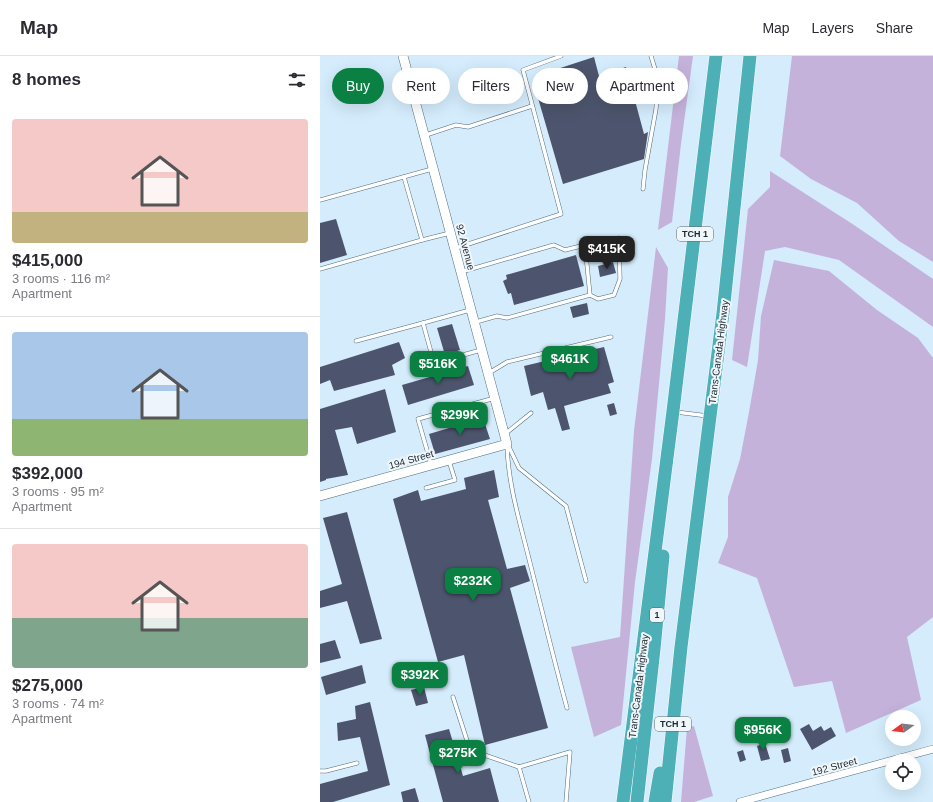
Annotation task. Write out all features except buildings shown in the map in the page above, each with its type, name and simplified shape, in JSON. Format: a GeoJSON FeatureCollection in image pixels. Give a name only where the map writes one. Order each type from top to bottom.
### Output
{"type":"FeatureCollection","features":[{"type":"Feature","properties":{"kind":"highway","name":"Trans-Canada Highway"},"geometry":{"type":"LineString","coordinates":[[623,802],[673,411],[716,56]]}},
{"type":"Feature","properties":{"kind":"highway","name":"Trans-Canada Highway"},"geometry":{"type":"LineString","coordinates":[[665,802],[681,647],[723,313],[750,56]]}},
{"type":"Feature","properties":{"kind":"highway","name":"Trans-Canada Highway"},"geometry":{"type":"LineString","coordinates":[[637,802],[667,512],[671,427]]}},
{"type":"Feature","properties":{"kind":"highway","name":"Trans-Canada Highway"},"geometry":{"type":"LineString","coordinates":[[655,802],[681,647]]}},
{"type":"Feature","properties":{"kind":"street","name":"92 Avenue"},"geometry":{"type":"LineString","coordinates":[[403,56],[507,444]]}},
{"type":"Feature","properties":{"kind":"street","name":"194 Street"},"geometry":{"type":"LineString","coordinates":[[320,496],[507,444]]}},
{"type":"Feature","properties":{"kind":"street","name":"192 Street"},"geometry":{"type":"LineString","coordinates":[[740,802],[933,749]]}},
{"type":"Feature","properties":{"kind":"lane"},"geometry":{"type":"LineString","coordinates":[[455,248],[561,214],[523,70],[561,56]]}},
{"type":"Feature","properties":{"kind":"lane"},"geometry":{"type":"LineString","coordinates":[[643,189],[656,109],[658,79],[651,56]]}},
{"type":"Feature","properties":{"kind":"lane"},"geometry":{"type":"LineString","coordinates":[[424,135],[456,125],[468,127],[532,106]]}},
{"type":"Feature","properties":{"kind":"lane"},"geometry":{"type":"LineString","coordinates":[[320,200],[434,169]]}},
{"type":"Feature","properties":{"kind":"lane"},"geometry":{"type":"LineString","coordinates":[[404,177],[422,240]]}},
{"type":"Feature","properties":{"kind":"lane"},"geometry":{"type":"LineString","coordinates":[[320,269],[450,232]]}},
{"type":"Feature","properties":{"kind":"lane"},"geometry":{"type":"LineString","coordinates":[[461,272],[554,245],[564,250],[619,238],[620,279],[614,295],[598,299],[590,295],[507,318],[497,316],[475,323]]}},
{"type":"Feature","properties":{"kind":"lane"},"geometry":{"type":"LineString","coordinates":[[585,245],[590,295]]}},
{"type":"Feature","properties":{"kind":"lane"},"geometry":{"type":"LineString","coordinates":[[356,341],[423,324],[471,309]]}},
{"type":"Feature","properties":{"kind":"lane"},"geometry":{"type":"LineString","coordinates":[[423,324],[434,363],[482,350]]}},
{"type":"Feature","properties":{"kind":"lane"},"geometry":{"type":"LineString","coordinates":[[488,373],[507,362],[610,337]]}},
{"type":"Feature","properties":{"kind":"lane"},"geometry":{"type":"LineString","coordinates":[[431,465],[418,419],[495,398]]}},
{"type":"Feature","properties":{"kind":"lane"},"geometry":{"type":"LineString","coordinates":[[673,411],[711,416]]}},
{"type":"Feature","properties":{"kind":"lane"},"geometry":{"type":"LineString","coordinates":[[505,435],[531,413]]}},
{"type":"Feature","properties":{"kind":"lane"},"geometry":{"type":"LineString","coordinates":[[507,444],[518,468],[566,506],[586,581]]}},
{"type":"Feature","properties":{"kind":"lane"},"geometry":{"type":"LineString","coordinates":[[507,444],[513,493],[567,708]]}},
{"type":"Feature","properties":{"kind":"lane"},"geometry":{"type":"LineString","coordinates":[[426,488],[455,480],[449,460]]}},
{"type":"Feature","properties":{"kind":"lane"},"geometry":{"type":"LineString","coordinates":[[453,698],[470,750],[519,767],[570,752],[566,802]]}},
{"type":"Feature","properties":{"kind":"lane"},"geometry":{"type":"LineString","coordinates":[[320,771],[326,771],[357,763]]}},
{"type":"Feature","properties":{"kind":"lane"},"geometry":{"type":"LineString","coordinates":[[519,767],[529,802]]}},
{"type":"Feature","properties":{"kind":"shaded area"},"geometry":{"type":"Polygon","coordinates":[[[679,56],[693,56],[688,93],[688,68],[678,68],[679,56]]]}},
{"type":"Feature","properties":{"kind":"shaded area"},"geometry":{"type":"Polygon","coordinates":[[[792,56],[933,56],[933,262],[899,241],[857,203],[811,179],[780,156],[792,56]]]}},
{"type":"Feature","properties":{"kind":"shaded area"},"geometry":{"type":"Polygon","coordinates":[[[673,104],[686,104],[672,222],[658,230],[673,104]]]}},
{"type":"Feature","properties":{"kind":"shaded area"},"geometry":{"type":"Polygon","coordinates":[[[770,171],[854,225],[933,279],[933,327],[839,260],[785,247],[765,251],[747,367],[732,360],[748,209],[770,187],[770,171]]]}},
{"type":"Feature","properties":{"kind":"shaded area"},"geometry":{"type":"Polygon","coordinates":[[[656,247],[668,268],[665,319],[652,459],[635,582],[621,725],[594,737],[571,647],[620,637],[634,431],[656,247]]]}},
{"type":"Feature","properties":{"kind":"shaded area"},"geometry":{"type":"Polygon","coordinates":[[[774,260],[829,271],[877,310],[918,338],[933,358],[933,617],[907,637],[921,700],[898,710],[885,710],[885,716],[846,733],[832,681],[794,687],[757,578],[718,563],[728,537],[728,497],[740,459],[749,412],[758,360],[761,316],[774,260]]]}},
{"type":"Feature","properties":{"kind":"shaded area"},"geometry":{"type":"Polygon","coordinates":[[[694,726],[713,796],[694,802],[681,802],[687,728],[694,726]]]}}]}
